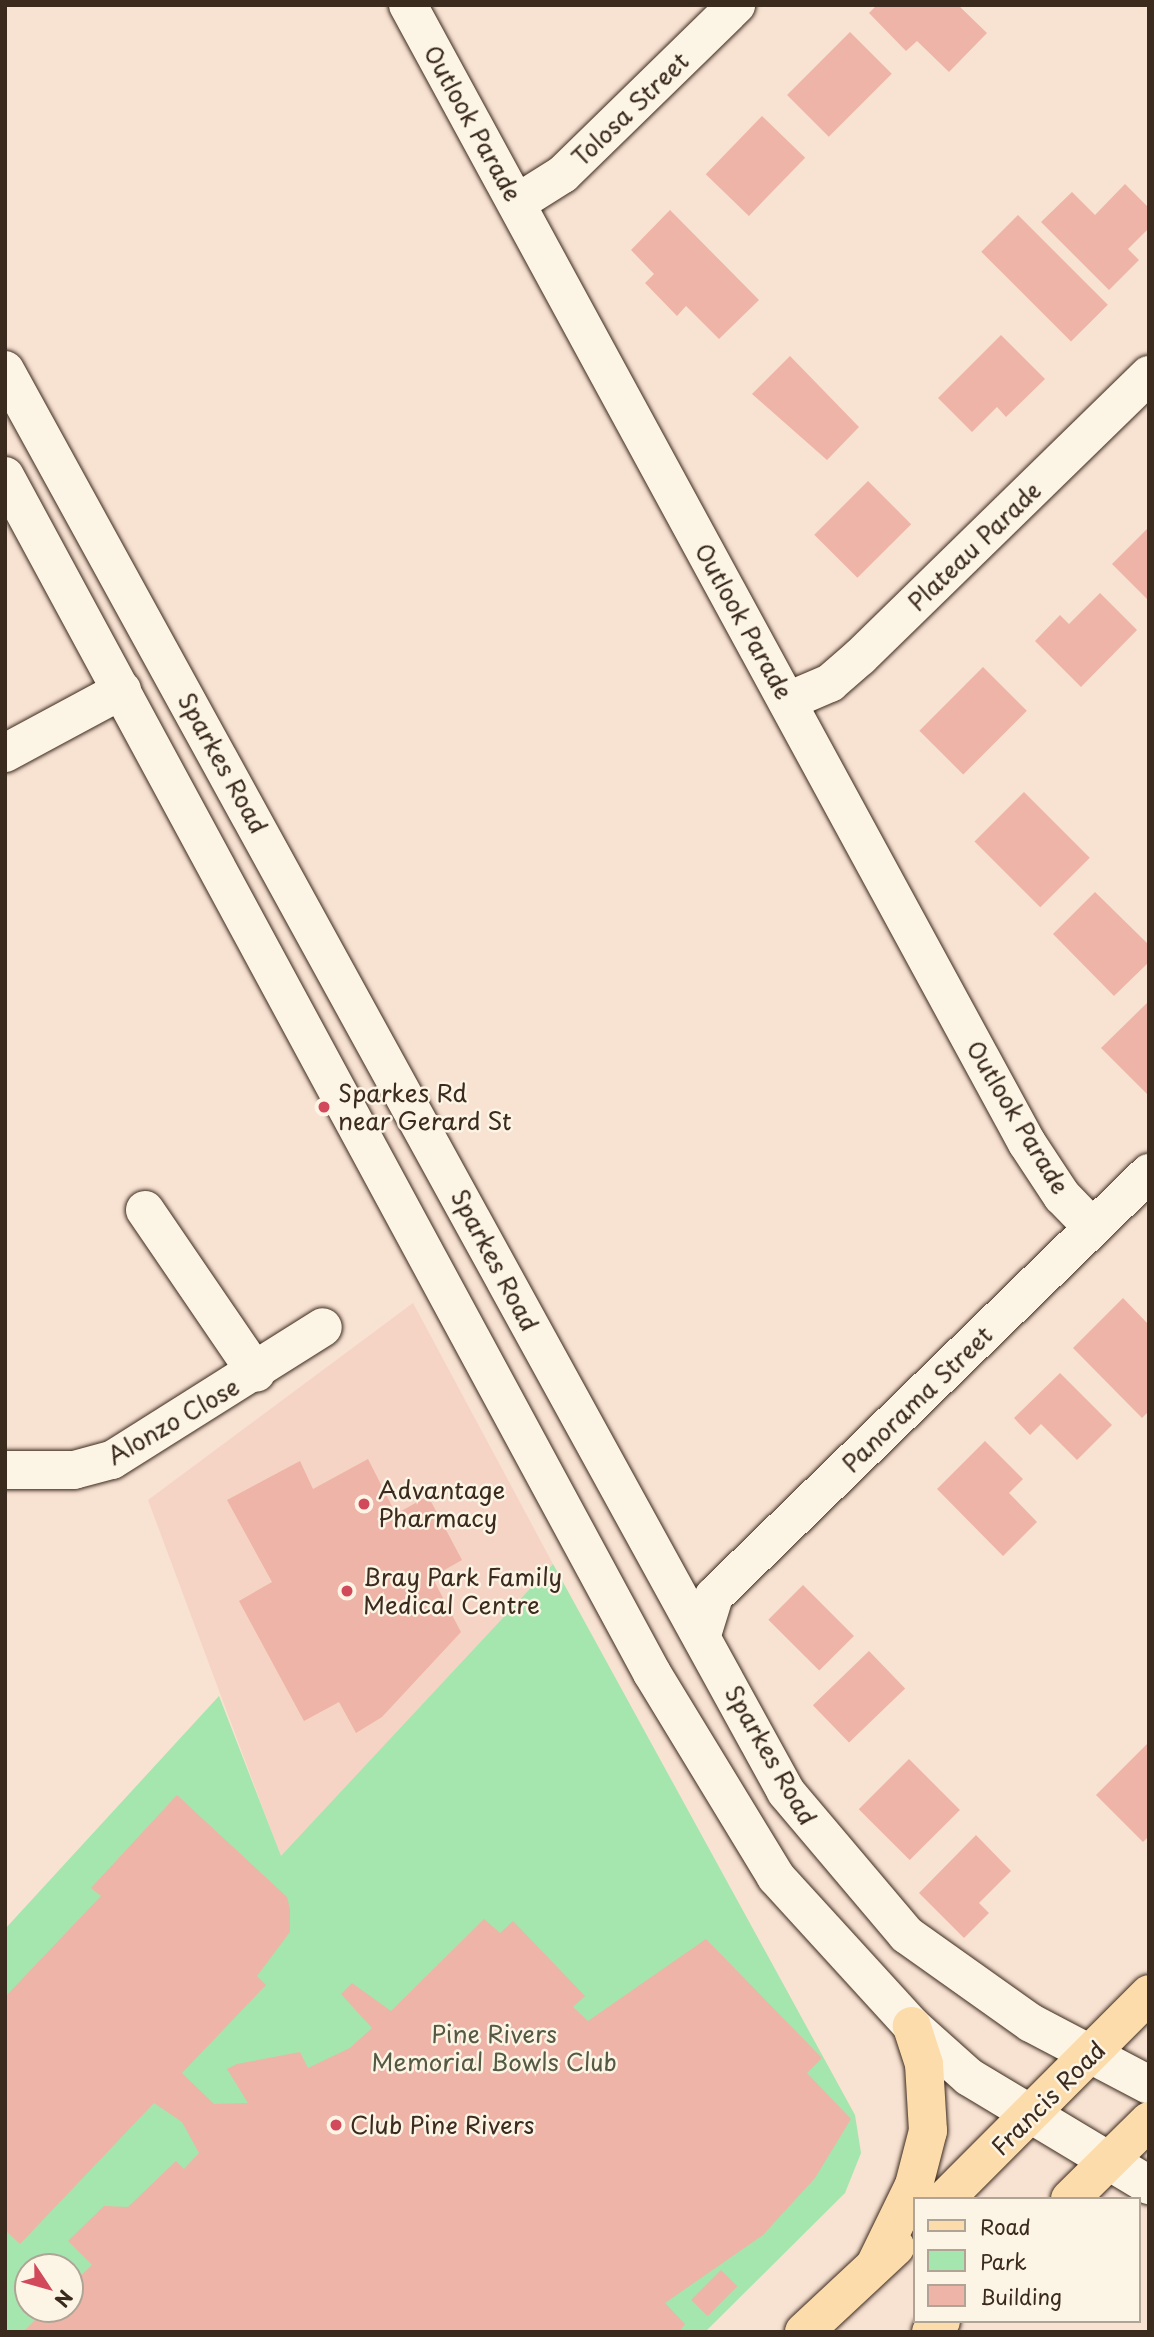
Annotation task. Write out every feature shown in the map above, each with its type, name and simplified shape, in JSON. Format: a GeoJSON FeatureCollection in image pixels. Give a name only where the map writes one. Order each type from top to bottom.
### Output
{"type":"FeatureCollection","features":[{"type":"Feature","properties":{"kind":"main road","name":"Francis Road"},"geometry":{"type":"LineString","coordinates":[[948,2197],[1093,2054],[1149,1994]]}},
{"type":"Feature","properties":{"kind":"main road"},"geometry":{"type":"LineString","coordinates":[[875,2265],[914,2185],[928,2131],[927,2083],[912,2026]]}},
{"type":"Feature","properties":{"kind":"main road"},"geometry":{"type":"LineString","coordinates":[[1072,2197],[1149,2121]]}},
{"type":"Feature","properties":{"kind":"main road"},"geometry":{"type":"LineString","coordinates":[[804,2332],[912,2230]]}},
{"type":"Feature","properties":{"kind":"street","name":"Outlook Parade"},"geometry":{"type":"LineString","coordinates":[[408,5],[1027,1143],[1062,1196],[1092,1227]]}},
{"type":"Feature","properties":{"kind":"street","name":"Tolosa Street"},"geometry":{"type":"LineString","coordinates":[[517,203],[563,174],[736,5]]}},
{"type":"Feature","properties":{"kind":"street","name":"Sparkes Road"},"geometry":{"type":"LineString","coordinates":[[5,370],[786,1791],[907,1935],[1031,2023],[1149,2085]]}},
{"type":"Feature","properties":{"kind":"street","name":"Plateau Parade"},"geometry":{"type":"LineString","coordinates":[[788,701],[830,682],[860,657],[1149,375]]}},
{"type":"Feature","properties":{"kind":"street"},"geometry":{"type":"LineString","coordinates":[[5,476],[652,1673],[776,1877],[912,2026],[1029,2118],[1149,2185]]}},
{"type":"Feature","properties":{"kind":"street"},"geometry":{"type":"LineString","coordinates":[[5,753],[121,690]]}},
{"type":"Feature","properties":{"kind":"street","name":"Panorama Street"},"geometry":{"type":"LineString","coordinates":[[702,1635],[714,1596],[1149,1173]]}},
{"type":"Feature","properties":{"kind":"street","name":"Alonzo Close"},"geometry":{"type":"LineString","coordinates":[[145,1210],[256,1373]]}},
{"type":"Feature","properties":{"kind":"street","name":"Alonzo Close"},"geometry":{"type":"LineString","coordinates":[[5,1469],[74,1470],[112,1460],[256,1373],[323,1327]]}},
{"type":"Feature","properties":{"kind":"shaded area"},"geometry":{"type":"Polygon","coordinates":[[[413,1303],[553,1564],[281,1857],[148,1500],[413,1303]]]}},
{"type":"Feature","properties":{"kind":"green space","name":"Pine Rivers Memorial Bowls Club"},"geometry":{"type":"Polygon","coordinates":[[[553,1564],[855,2115],[861,2153],[845,2193],[705,2332],[5,2332],[5,1929],[219,1696],[281,1856],[553,1564]]]}},
{"type":"Feature","properties":{"kind":"building"},"geometry":{"type":"Polygon","coordinates":[[[877,5],[958,5],[987,33],[949,72],[917,41],[906,51],[869,13],[877,5]]]}},
{"type":"Feature","properties":{"kind":"building"},"geometry":{"type":"Polygon","coordinates":[[[850,32],[892,74],[829,137],[787,95],[850,32]]]}},
{"type":"Feature","properties":{"kind":"building"},"geometry":{"type":"Polygon","coordinates":[[[762,116],[805,158],[749,216],[706,174],[762,116]]]}},
{"type":"Feature","properties":{"kind":"building"},"geometry":{"type":"Polygon","coordinates":[[[1125,184],[1149,208],[1149,228],[1128,249],[1139,260],[1109,290],[1041,222],[1072,192],[1095,215],[1125,184]]]}},
{"type":"Feature","properties":{"kind":"building"},"geometry":{"type":"Polygon","coordinates":[[[670,210],[759,300],[719,339],[686,306],[677,316],[645,283],[654,274],[631,250],[670,210]]]}},
{"type":"Feature","properties":{"kind":"building"},"geometry":{"type":"Polygon","coordinates":[[[1018,215],[1108,305],[1071,342],[981,252],[1018,215]]]}},
{"type":"Feature","properties":{"kind":"building"},"geometry":{"type":"Polygon","coordinates":[[[1001,335],[1045,379],[1006,417],[997,407],[972,432],[938,398],[1001,335]]]}},
{"type":"Feature","properties":{"kind":"building"},"geometry":{"type":"Polygon","coordinates":[[[790,356],[859,427],[827,460],[752,394],[790,356]]]}},
{"type":"Feature","properties":{"kind":"building"},"geometry":{"type":"Polygon","coordinates":[[[868,481],[911,524],[857,578],[814,535],[868,481]]]}},
{"type":"Feature","properties":{"kind":"building"},"geometry":{"type":"Polygon","coordinates":[[[1149,527],[1149,601],[1112,564],[1149,527]]]}},
{"type":"Feature","properties":{"kind":"building"},"geometry":{"type":"Polygon","coordinates":[[[1100,593],[1137,630],[1081,687],[1035,641],[1060,615],[1069,624],[1100,593]]]}},
{"type":"Feature","properties":{"kind":"building"},"geometry":{"type":"Polygon","coordinates":[[[983,667],[1027,711],[963,774],[919,731],[983,667]]]}},
{"type":"Feature","properties":{"kind":"building"},"geometry":{"type":"Polygon","coordinates":[[[1024,792],[1090,858],[1040,907],[975,841],[1024,792]]]}},
{"type":"Feature","properties":{"kind":"building"},"geometry":{"type":"Polygon","coordinates":[[[1095,892],[1149,945],[1149,962],[1114,996],[1053,934],[1095,892]]]}},
{"type":"Feature","properties":{"kind":"building"},"geometry":{"type":"Polygon","coordinates":[[[1149,1001],[1149,1096],[1101,1048],[1149,1001]]]}},
{"type":"Feature","properties":{"kind":"building"},"geometry":{"type":"Polygon","coordinates":[[[1123,1298],[1149,1325],[1149,1411],[1142,1418],[1073,1348],[1123,1298]]]}},
{"type":"Feature","properties":{"kind":"building"},"geometry":{"type":"Polygon","coordinates":[[[1060,1373],[1112,1425],[1077,1460],[1041,1424],[1030,1435],[1014,1418],[1060,1373]]]}},
{"type":"Feature","properties":{"kind":"building"},"geometry":{"type":"Polygon","coordinates":[[[985,1441],[1023,1479],[1009,1493],[1037,1522],[1003,1556],[937,1489],[985,1441]]]}},
{"type":"Feature","properties":{"kind":"building","name":"Bray Park Family Medical Centre"},"geometry":{"type":"Polygon","coordinates":[[[368,1459],[396,1514],[428,1496],[462,1560],[432,1577],[461,1632],[382,1717],[356,1733],[339,1702],[304,1721],[239,1601],[272,1582],[227,1500],[300,1461],[313,1489],[368,1459]]]}},
{"type":"Feature","properties":{"kind":"building"},"geometry":{"type":"Polygon","coordinates":[[[803,1585],[854,1636],[819,1671],[768,1620],[803,1585]]]}},
{"type":"Feature","properties":{"kind":"building"},"geometry":{"type":"Polygon","coordinates":[[[869,1651],[905,1688],[849,1743],[813,1705],[869,1651]]]}},
{"type":"Feature","properties":{"kind":"building"},"geometry":{"type":"Polygon","coordinates":[[[1149,1742],[1149,1836],[1143,1842],[1096,1795],[1149,1742]]]}},
{"type":"Feature","properties":{"kind":"building"},"geometry":{"type":"Polygon","coordinates":[[[909,1759],[960,1810],[910,1860],[859,1809],[909,1759]]]}},
{"type":"Feature","properties":{"kind":"building","name":"Pine Rivers Memorial Bowls Club"},"geometry":{"type":"Polygon","coordinates":[[[177,1795],[287,1897],[290,1932],[257,1976],[266,1985],[182,2073],[214,2104],[248,2103],[227,2069],[237,2064],[300,2052],[308,2068],[350,2048],[372,2028],[341,1994],[352,1983],[391,2011],[484,1919],[500,1933],[513,1921],[585,1996],[573,2007],[588,2021],[706,1939],[822,2058],[807,2073],[851,2119],[815,2178],[763,2235],[665,2303],[685,2324],[679,2332],[23,2332],[32,2323],[84,2323],[84,2273],[92,2265],[84,2257],[84,2253],[80,2253],[68,2241],[104,2206],[128,2207],[176,2161],[184,2169],[199,2153],[182,2122],[154,2103],[20,2244],[5,2230],[5,1997],[101,1896],[91,1888],[177,1795]]]}},
{"type":"Feature","properties":{"kind":"building"},"geometry":{"type":"Polygon","coordinates":[[[976,1835],[1011,1871],[979,1903],[989,1913],[964,1938],[919,1893],[976,1835]]]}},
{"type":"Feature","properties":{"kind":"building"},"geometry":{"type":"Polygon","coordinates":[[[721,2270],[737,2286],[708,2316],[691,2300],[721,2270]]]}},
{"type":"Feature","properties":{"kind":"place","name":"Sparkes Rd near Gerard St"},"geometry":{"type":"Point","coordinates":[324,1107]}},
{"type":"Feature","properties":{"kind":"place","name":"Advantage Pharmacy"},"geometry":{"type":"Point","coordinates":[364,1504]}},
{"type":"Feature","properties":{"kind":"place","name":"Bray Park Family Medical Centre"},"geometry":{"type":"Point","coordinates":[347,1591]}},
{"type":"Feature","properties":{"kind":"place","name":"Club Pine Rivers"},"geometry":{"type":"Point","coordinates":[336,2125]}}]}
